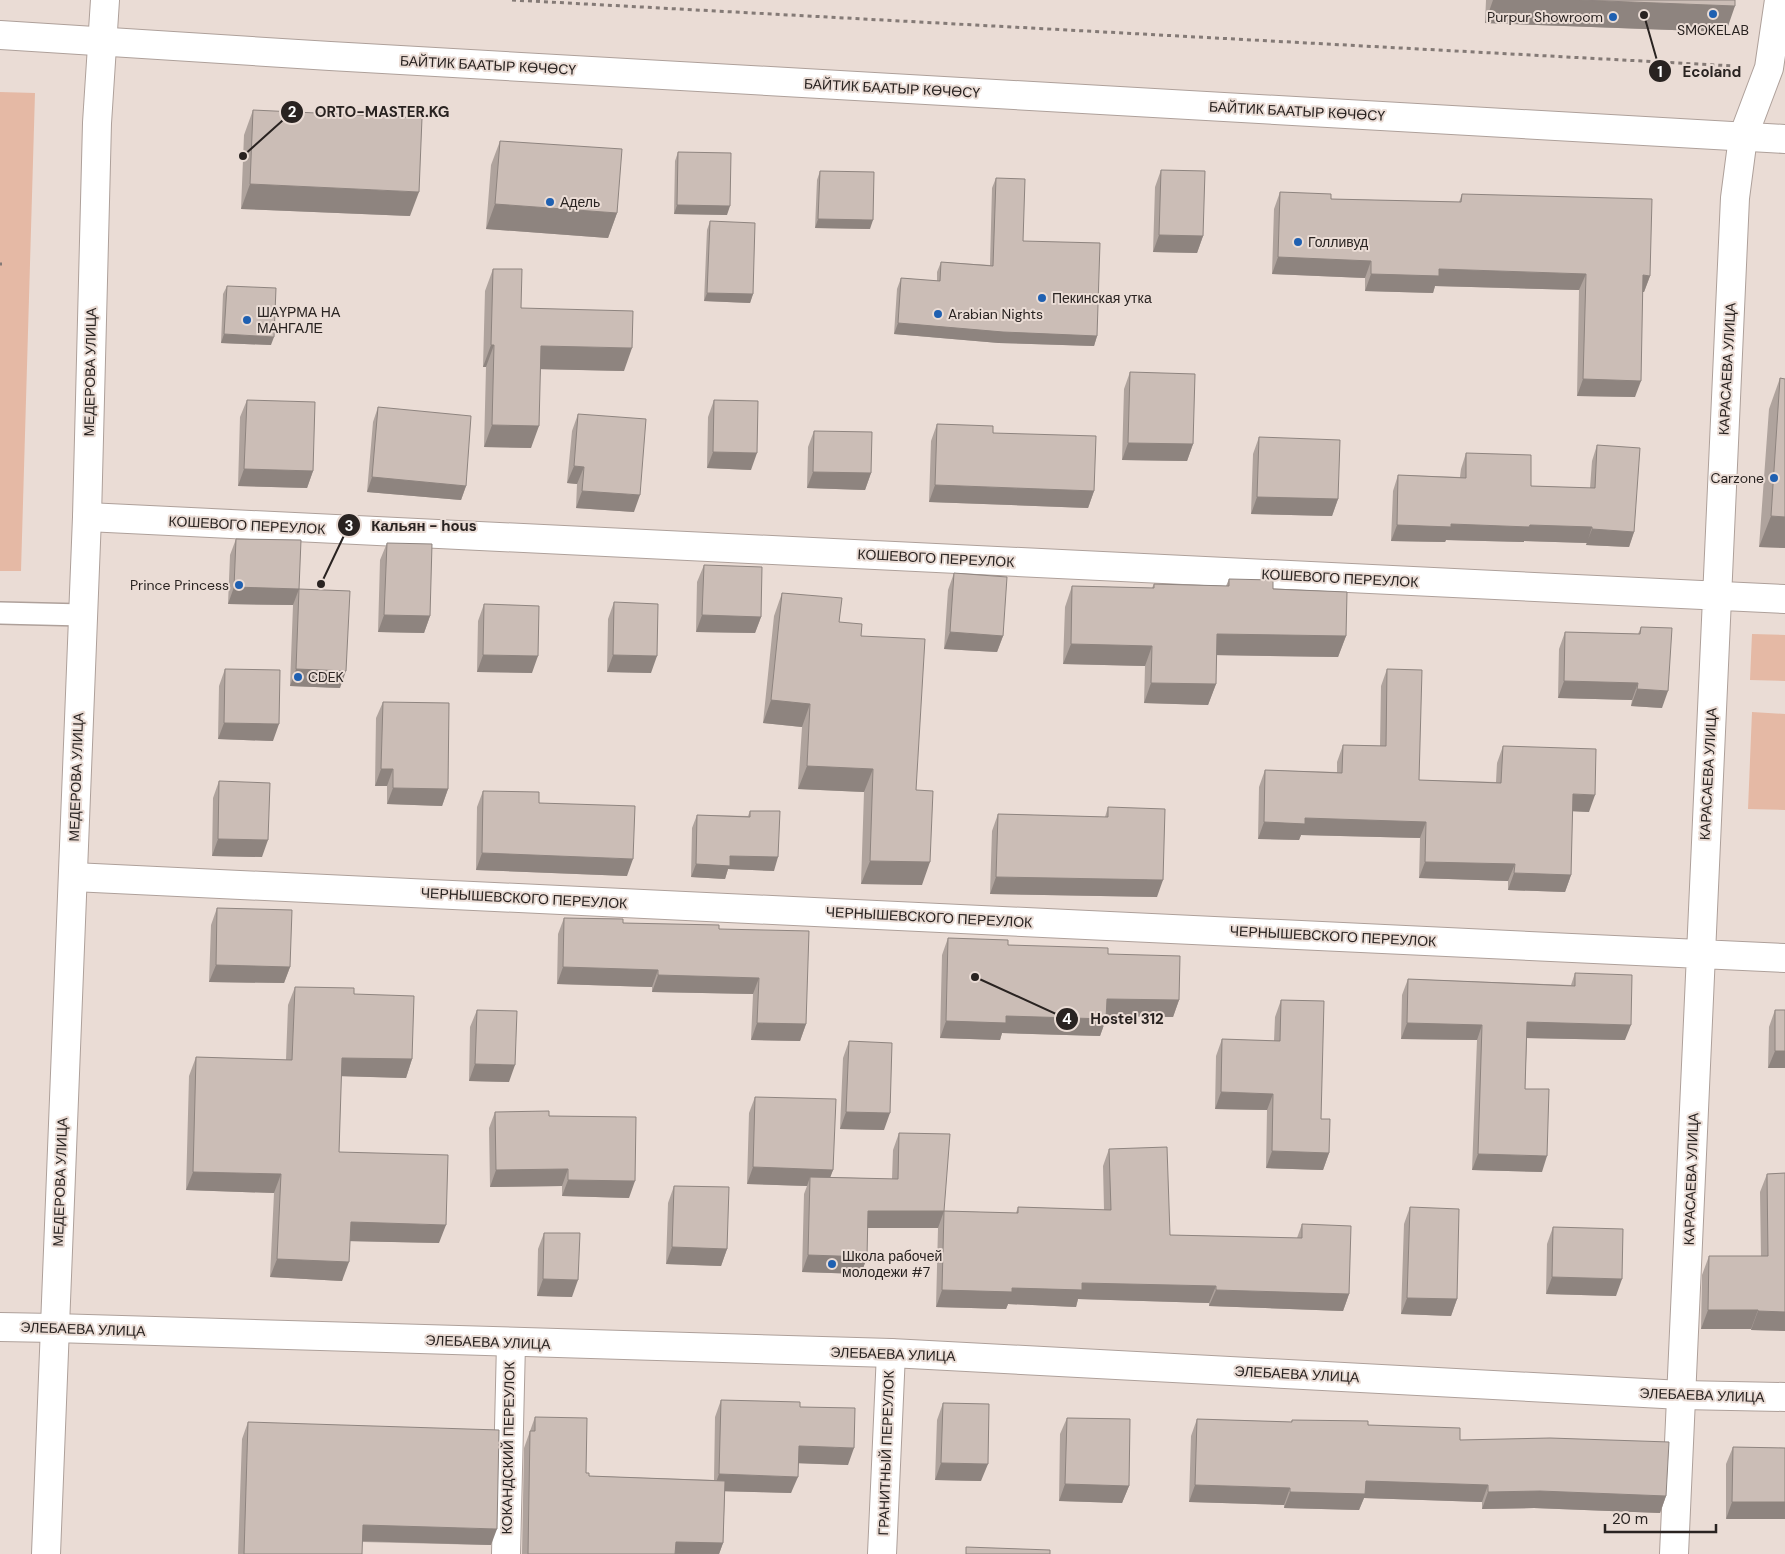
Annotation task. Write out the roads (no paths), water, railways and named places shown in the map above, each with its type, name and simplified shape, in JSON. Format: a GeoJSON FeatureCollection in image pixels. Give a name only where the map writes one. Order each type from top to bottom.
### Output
{"type":"FeatureCollection","features":[{"type":"Feature","properties":{"kind":"street","name":"МЕДЕРОВА УЛИЦА"},"geometry":{"type":"LineString","coordinates":[[46,1554],[87,517],[96,123],[105,0]]}},
{"type":"Feature","properties":{"kind":"street","name":"КАРАСАЕВА УЛИЦА"},"geometry":{"type":"LineString","coordinates":[[1674,1554],[1735,198],[1743,137],[1769,68],[1779,0]]}},
{"type":"Feature","properties":{"kind":"street","name":"БАЙТИК БААТЫР КӨЧӨСҮ"},"geometry":{"type":"LineString","coordinates":[[0,35],[1785,139]]}},
{"type":"Feature","properties":{"kind":"street","name":"КОШЕВОГО ПЕРЕУЛОК"},"geometry":{"type":"LineString","coordinates":[[87,517],[1785,599]]}},
{"type":"Feature","properties":{"kind":"street","name":"ЧЕРНЫШЕВСКОГО ПЕРЕУЛОК"},"geometry":{"type":"LineString","coordinates":[[72,877],[1785,958]]}},
{"type":"Feature","properties":{"kind":"street","name":"ЭЛЕБАЕВА УЛИЦА"},"geometry":{"type":"LineString","coordinates":[[0,1327],[890,1353],[1682,1395],[1785,1398]]}},
{"type":"Feature","properties":{"kind":"street","name":"КОКАНДСКИЙ ПЕРЕУЛОК"},"geometry":{"type":"LineString","coordinates":[[506,1554],[511,1343]]}},
{"type":"Feature","properties":{"kind":"street","name":"ГРАНИТНЫЙ ПЕРЕУЛОК"},"geometry":{"type":"LineString","coordinates":[[882,1554],[890,1353]]}},
{"type":"Feature","properties":{"kind":"lane"},"geometry":{"type":"LineString","coordinates":[[0,613],[83,615]]}},
{"type":"Feature","properties":{"kind":"place","name":"SMOKELAB"},"geometry":{"type":"Point","coordinates":[1713,14]}},
{"type":"Feature","properties":{"kind":"place","name":"Ecoland"},"geometry":{"type":"Point","coordinates":[1644,15]}},
{"type":"Feature","properties":{"kind":"place","name":"Purpur Showroom"},"geometry":{"type":"Point","coordinates":[1613,17]}},
{"type":"Feature","properties":{"kind":"place","name":"ORTO-MASTER.KG"},"geometry":{"type":"Point","coordinates":[243,156]}},
{"type":"Feature","properties":{"kind":"place","name":"Адель"},"geometry":{"type":"Point","coordinates":[550,202]}},
{"type":"Feature","properties":{"kind":"place","name":"Голливуд"},"geometry":{"type":"Point","coordinates":[1298,242]}},
{"type":"Feature","properties":{"kind":"place","name":"Пекинская утка"},"geometry":{"type":"Point","coordinates":[1042,298]}},
{"type":"Feature","properties":{"kind":"place","name":"Arabian Nights"},"geometry":{"type":"Point","coordinates":[938,314]}},
{"type":"Feature","properties":{"kind":"place","name":"ШАҮРМА НА МАНГАЛЕ"},"geometry":{"type":"Point","coordinates":[247,320]}},
{"type":"Feature","properties":{"kind":"place","name":"Carzone"},"geometry":{"type":"Point","coordinates":[1774,478]}},
{"type":"Feature","properties":{"kind":"place","name":"Кальян - hous"},"geometry":{"type":"Point","coordinates":[321,584]}},
{"type":"Feature","properties":{"kind":"place","name":"Prince Princess"},"geometry":{"type":"Point","coordinates":[239,585]}},
{"type":"Feature","properties":{"kind":"place","name":"CDEK"},"geometry":{"type":"Point","coordinates":[298,677]}},
{"type":"Feature","properties":{"kind":"place","name":"Hostel 312"},"geometry":{"type":"Point","coordinates":[975,977]}},
{"type":"Feature","properties":{"kind":"place","name":"Школа рабочей молодежи #7"},"geometry":{"type":"Point","coordinates":[832,1264]}}]}
